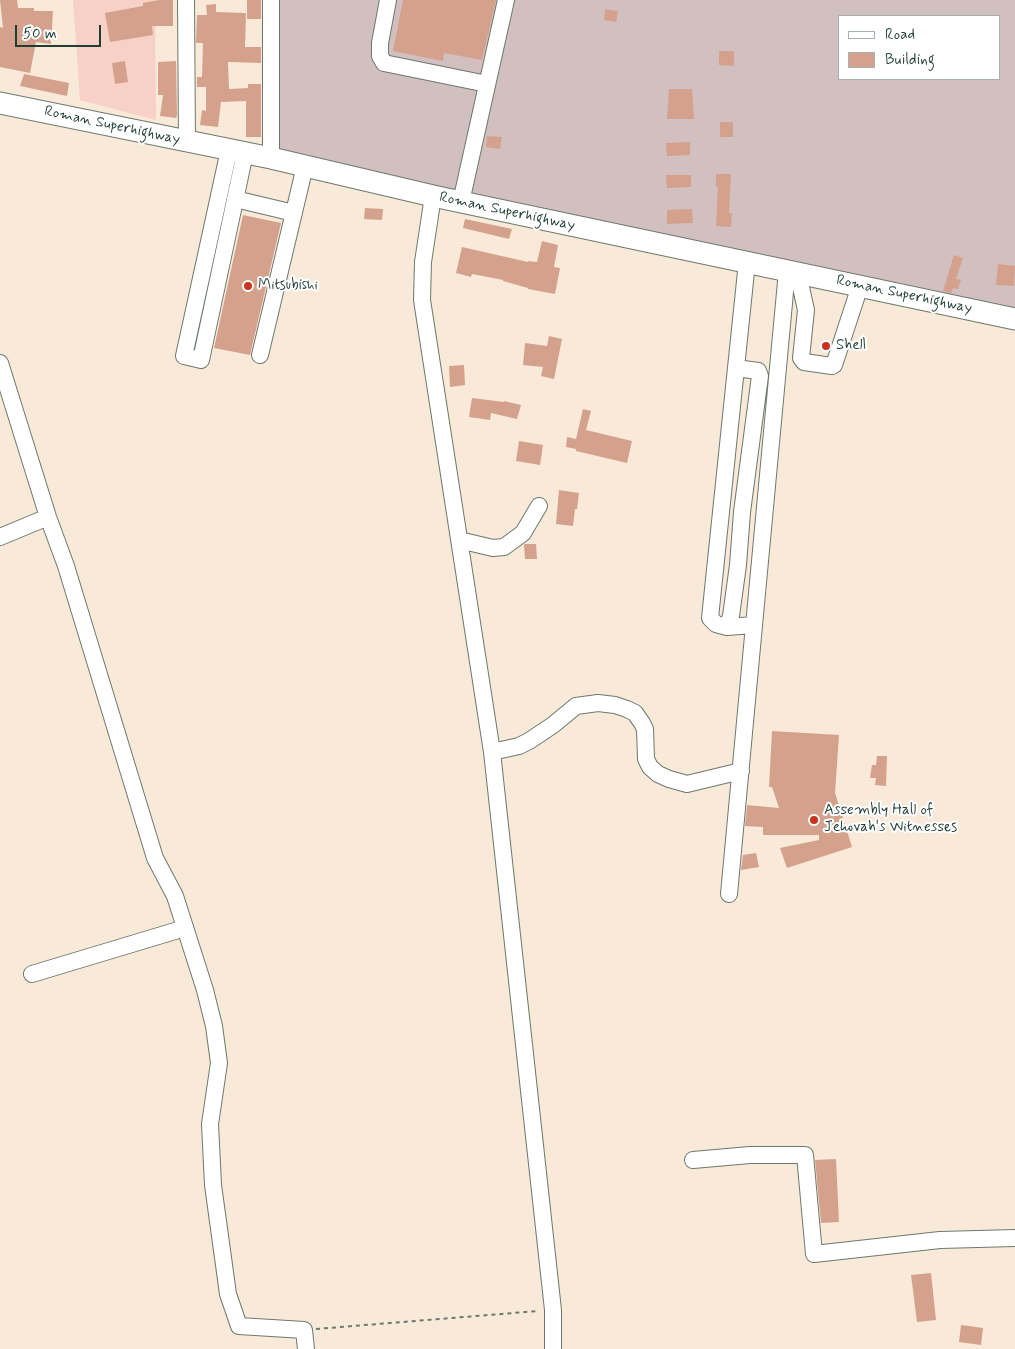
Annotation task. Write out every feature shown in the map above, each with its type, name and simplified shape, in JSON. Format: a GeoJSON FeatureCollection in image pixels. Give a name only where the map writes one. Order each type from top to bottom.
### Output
{"type":"FeatureCollection","features":[{"type":"Feature","properties":{"kind":"main road","name":"Roman Superhighway"},"geometry":{"type":"LineString","coordinates":[[0,103],[271,158],[433,196],[1015,319]]}},
{"type":"Feature","properties":{"kind":"street"},"geometry":{"type":"LineString","coordinates":[[186,0],[187,141]]}},
{"type":"Feature","properties":{"kind":"street"},"geometry":{"type":"LineString","coordinates":[[270,0],[271,158]]}},
{"type":"Feature","properties":{"kind":"street"},"geometry":{"type":"LineString","coordinates":[[388,0],[380,43],[380,56],[384,63],[487,84]]}},
{"type":"Feature","properties":{"kind":"street"},"geometry":{"type":"LineString","coordinates":[[461,202],[506,0]]}},
{"type":"Feature","properties":{"kind":"street"},"geometry":{"type":"LineString","coordinates":[[237,151],[234,203],[201,360],[184,356],[217,203],[237,151]]}},
{"type":"Feature","properties":{"kind":"street"},"geometry":{"type":"LineString","coordinates":[[260,355],[305,166]]}},
{"type":"Feature","properties":{"kind":"street"},"geometry":{"type":"LineString","coordinates":[[433,196],[423,262],[422,300],[492,752],[553,1310],[553,1349]]}},
{"type":"Feature","properties":{"kind":"street"},"geometry":{"type":"LineString","coordinates":[[217,203],[234,203],[294,213]]}},
{"type":"Feature","properties":{"kind":"street"},"geometry":{"type":"LineString","coordinates":[[747,262],[710,618],[716,624],[727,627],[754,625]]}},
{"type":"Feature","properties":{"kind":"street"},"geometry":{"type":"LineString","coordinates":[[793,272],[806,310],[801,358],[804,362],[834,365],[860,286]]}},
{"type":"Feature","properties":{"kind":"street"},"geometry":{"type":"LineString","coordinates":[[729,894],[754,625],[793,272]]}},
{"type":"Feature","properties":{"kind":"street"},"geometry":{"type":"LineString","coordinates":[[201,279],[218,283]]}},
{"type":"Feature","properties":{"kind":"street"},"geometry":{"type":"LineString","coordinates":[[0,363],[48,517],[66,566],[155,858],[174,896],[205,990],[214,1026],[219,1063],[210,1124],[213,1185],[228,1294],[239,1326],[304,1330],[306,1349]]}},
{"type":"Feature","properties":{"kind":"street"},"geometry":{"type":"LineString","coordinates":[[727,627],[731,616],[738,565],[742,512],[760,376],[758,371],[736,368]]}},
{"type":"Feature","properties":{"kind":"street"},"geometry":{"type":"LineString","coordinates":[[459,540],[493,548],[504,547],[523,533],[529,526],[539,506]]}},
{"type":"Feature","properties":{"kind":"street"},"geometry":{"type":"LineString","coordinates":[[0,537],[48,517]]}},
{"type":"Feature","properties":{"kind":"street"},"geometry":{"type":"LineString","coordinates":[[492,752],[519,746],[529,741],[553,725],[576,706],[598,703],[627,709],[635,714],[645,729],[646,759],[650,767],[658,774],[686,784],[741,771]]}},
{"type":"Feature","properties":{"kind":"street"},"geometry":{"type":"LineString","coordinates":[[32,974],[185,928]]}},
{"type":"Feature","properties":{"kind":"street"},"geometry":{"type":"LineString","coordinates":[[693,1160],[805,1155],[814,1254],[940,1240],[1015,1238]]}},
{"type":"Feature","properties":{"kind":"path"},"geometry":{"type":"LineString","coordinates":[[304,1330],[553,1310]]}},
{"type":"Feature","properties":{"kind":"shaded area"},"geometry":{"type":"Polygon","coordinates":[[[73,0],[155,0],[156,120],[80,100],[73,0]]]}},
{"type":"Feature","properties":{"kind":"shaded area"},"geometry":{"type":"Polygon","coordinates":[[[270,0],[1015,0],[1015,318],[271,158],[270,0]]]}},
{"type":"Feature","properties":{"kind":"building"},"geometry":{"type":"Polygon","coordinates":[[[0,0],[17,0],[18,8],[34,8],[34,11],[53,11],[51,44],[36,42],[30,73],[0,67],[0,27],[3,28],[0,0]]]}},
{"type":"Feature","properties":{"kind":"building"},"geometry":{"type":"Polygon","coordinates":[[[173,0],[173,26],[152,26],[153,35],[110,42],[105,13],[143,6],[143,3],[173,0]]]}},
{"type":"Feature","properties":{"kind":"building"},"geometry":{"type":"Polygon","coordinates":[[[247,0],[261,0],[261,19],[247,19],[247,0]]]}},
{"type":"Feature","properties":{"kind":"building"},"geometry":{"type":"Polygon","coordinates":[[[403,0],[496,0],[482,60],[444,53],[443,61],[393,51],[403,0]]]}},
{"type":"Feature","properties":{"kind":"building"},"geometry":{"type":"Polygon","coordinates":[[[216,4],[216,12],[246,13],[245,47],[261,47],[261,63],[228,62],[229,89],[248,88],[248,84],[261,84],[261,137],[246,137],[246,101],[221,102],[218,127],[200,125],[202,110],[206,111],[206,87],[197,87],[197,77],[202,77],[203,43],[196,43],[197,15],[207,15],[206,5],[216,4]]]}},
{"type":"Feature","properties":{"kind":"building"},"geometry":{"type":"Polygon","coordinates":[[[605,9],[618,11],[616,22],[604,20],[605,9]]]}},
{"type":"Feature","properties":{"kind":"building"},"geometry":{"type":"Polygon","coordinates":[[[719,51],[734,51],[734,66],[719,65],[719,51]]]}},
{"type":"Feature","properties":{"kind":"building"},"geometry":{"type":"Polygon","coordinates":[[[125,61],[128,82],[115,84],[112,63],[125,61]]]}},
{"type":"Feature","properties":{"kind":"building"},"geometry":{"type":"Polygon","coordinates":[[[176,61],[177,115],[176,118],[160,116],[163,95],[158,95],[158,62],[176,61]]]}},
{"type":"Feature","properties":{"kind":"building"},"geometry":{"type":"Polygon","coordinates":[[[24,74],[69,83],[67,96],[20,86],[24,74]]]}},
{"type":"Feature","properties":{"kind":"building"},"geometry":{"type":"Polygon","coordinates":[[[669,89],[692,89],[694,119],[667,119],[669,89]]]}},
{"type":"Feature","properties":{"kind":"building"},"geometry":{"type":"Polygon","coordinates":[[[720,122],[733,122],[733,137],[720,137],[720,122]]]}},
{"type":"Feature","properties":{"kind":"building"},"geometry":{"type":"Polygon","coordinates":[[[487,136],[502,137],[500,149],[486,147],[487,136]]]}},
{"type":"Feature","properties":{"kind":"building"},"geometry":{"type":"Polygon","coordinates":[[[690,142],[690,155],[667,156],[666,143],[690,142]]]}},
{"type":"Feature","properties":{"kind":"building"},"geometry":{"type":"Polygon","coordinates":[[[716,174],[731,174],[729,213],[732,213],[731,227],[716,226],[718,187],[716,187],[716,174]]]}},
{"type":"Feature","properties":{"kind":"building"},"geometry":{"type":"Polygon","coordinates":[[[666,175],[691,175],[691,187],[667,188],[666,175]]]}},
{"type":"Feature","properties":{"kind":"building"},"geometry":{"type":"Polygon","coordinates":[[[365,208],[383,209],[382,220],[364,219],[365,208]]]}},
{"type":"Feature","properties":{"kind":"building"},"geometry":{"type":"Polygon","coordinates":[[[692,209],[693,223],[667,224],[667,210],[692,209]]]}},
{"type":"Feature","properties":{"kind":"building","name":"Mitsubishi"},"geometry":{"type":"Polygon","coordinates":[[[243,215],[281,223],[250,355],[214,348],[243,215]]]}},
{"type":"Feature","properties":{"kind":"building"},"geometry":{"type":"Polygon","coordinates":[[[465,219],[512,229],[509,239],[463,228],[465,219]]]}},
{"type":"Feature","properties":{"kind":"building"},"geometry":{"type":"Polygon","coordinates":[[[542,241],[558,245],[554,267],[560,268],[555,294],[528,289],[503,280],[472,274],[471,277],[456,273],[462,247],[528,262],[537,262],[542,241]]]}},
{"type":"Feature","properties":{"kind":"building"},"geometry":{"type":"Polygon","coordinates":[[[954,255],[963,258],[956,279],[961,280],[958,289],[953,288],[951,293],[943,291],[954,255]]]}},
{"type":"Feature","properties":{"kind":"building"},"geometry":{"type":"Polygon","coordinates":[[[998,264],[1015,266],[1014,286],[996,285],[998,264]]]}},
{"type":"Feature","properties":{"kind":"building"},"geometry":{"type":"Polygon","coordinates":[[[549,336],[562,339],[554,379],[541,376],[543,367],[523,365],[525,343],[547,346],[549,336]]]}},
{"type":"Feature","properties":{"kind":"building"},"geometry":{"type":"Polygon","coordinates":[[[464,365],[465,385],[450,387],[449,366],[464,365]]]}},
{"type":"Feature","properties":{"kind":"building"},"geometry":{"type":"Polygon","coordinates":[[[472,398],[504,401],[521,405],[517,419],[491,413],[490,420],[469,417],[472,398]]]}},
{"type":"Feature","properties":{"kind":"building"},"geometry":{"type":"Polygon","coordinates":[[[583,409],[591,411],[586,430],[632,441],[627,463],[566,447],[567,437],[576,439],[583,409]]]}},
{"type":"Feature","properties":{"kind":"building"},"geometry":{"type":"Polygon","coordinates":[[[519,441],[543,445],[540,465],[516,461],[519,441]]]}},
{"type":"Feature","properties":{"kind":"building"},"geometry":{"type":"Polygon","coordinates":[[[559,490],[579,493],[573,526],[556,524],[559,490]]]}},
{"type":"Feature","properties":{"kind":"building"},"geometry":{"type":"Polygon","coordinates":[[[524,544],[536,544],[537,559],[525,559],[524,544]]]}},
{"type":"Feature","properties":{"kind":"building"},"geometry":{"type":"Polygon","coordinates":[[[772,731],[839,735],[835,793],[852,847],[787,868],[780,848],[819,840],[819,835],[763,835],[763,827],[745,826],[747,805],[779,808],[772,787],[769,787],[772,731]]]}},
{"type":"Feature","properties":{"kind":"building"},"geometry":{"type":"Polygon","coordinates":[[[877,756],[887,756],[886,786],[875,785],[876,778],[870,778],[872,765],[876,765],[877,756]]]}},
{"type":"Feature","properties":{"kind":"building"},"geometry":{"type":"Polygon","coordinates":[[[756,853],[759,867],[741,870],[743,855],[756,853]]]}},
{"type":"Feature","properties":{"kind":"building"},"geometry":{"type":"Polygon","coordinates":[[[836,1159],[839,1222],[821,1223],[815,1160],[836,1159]]]}},
{"type":"Feature","properties":{"kind":"building"},"geometry":{"type":"Polygon","coordinates":[[[931,1273],[936,1320],[917,1322],[911,1275],[931,1273]]]}},
{"type":"Feature","properties":{"kind":"building"},"geometry":{"type":"Polygon","coordinates":[[[961,1325],[983,1328],[981,1345],[959,1342],[961,1325]]]}},
{"type":"Feature","properties":{"kind":"place","name":"Mitsubishi"},"geometry":{"type":"Point","coordinates":[248,286]}},
{"type":"Feature","properties":{"kind":"place","name":"Shell"},"geometry":{"type":"Point","coordinates":[826,346]}},
{"type":"Feature","properties":{"kind":"place","name":"Assembly Hall of Jehovah's Witnesses"},"geometry":{"type":"Point","coordinates":[814,820]}}]}
